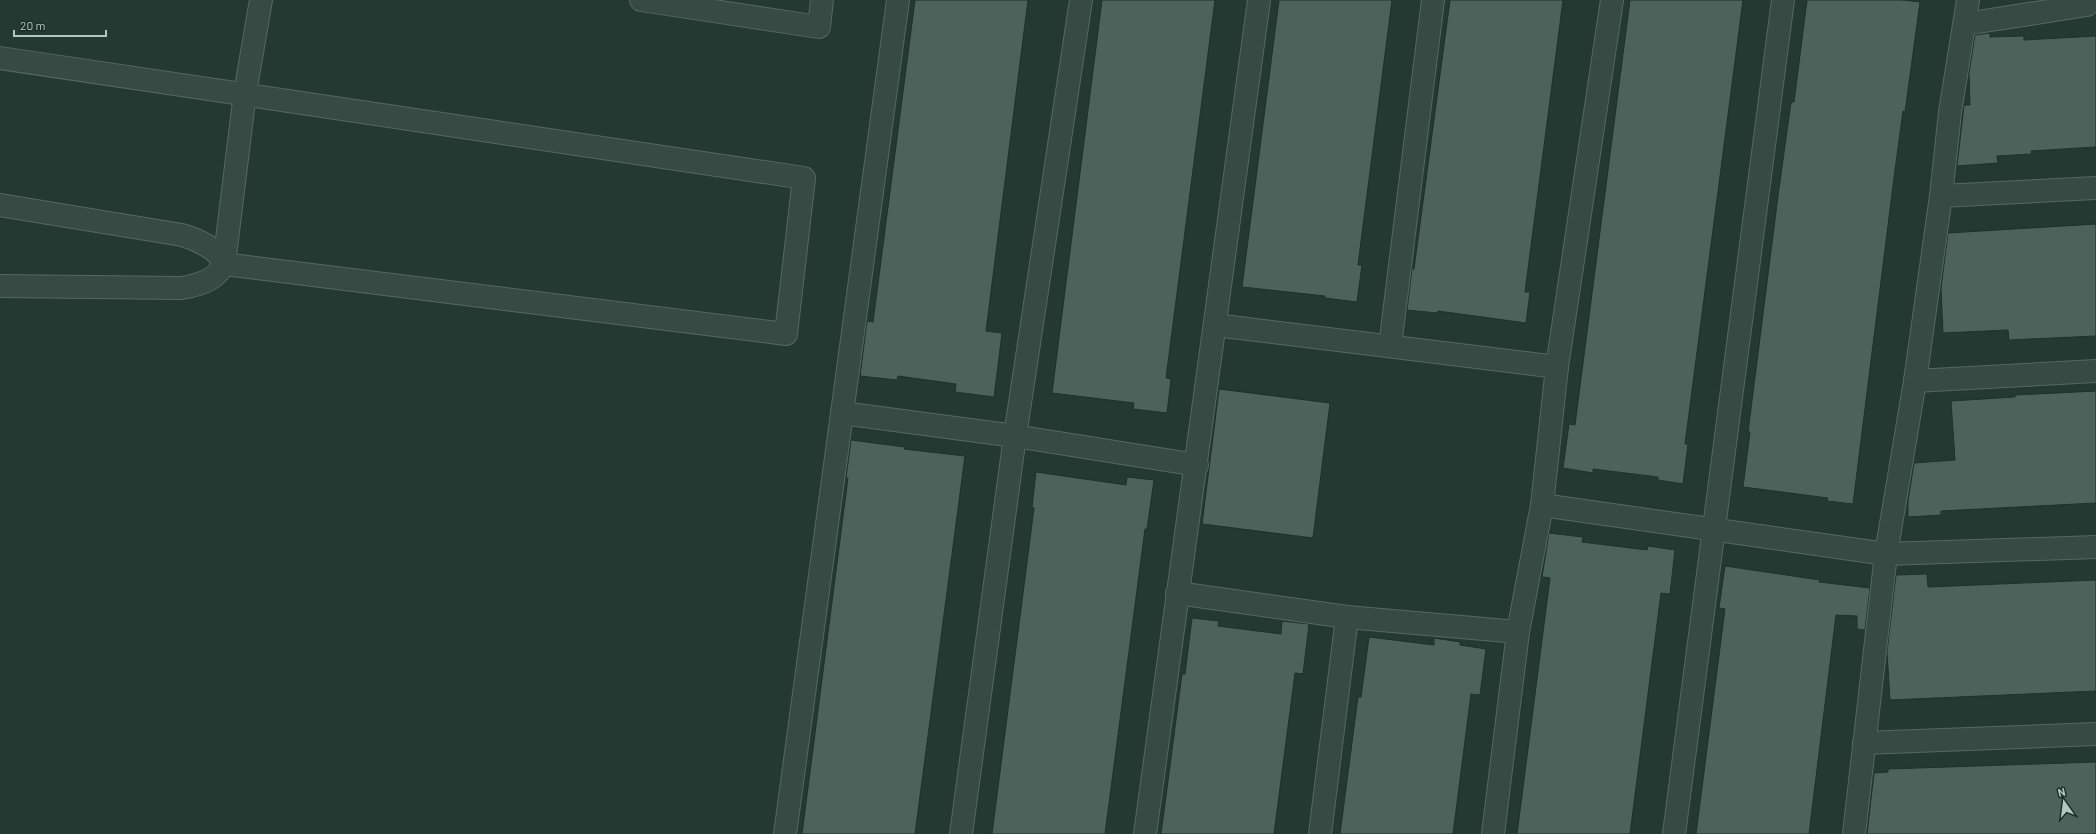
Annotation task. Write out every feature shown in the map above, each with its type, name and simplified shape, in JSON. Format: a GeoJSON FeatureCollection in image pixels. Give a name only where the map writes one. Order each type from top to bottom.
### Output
{"type":"FeatureCollection","features":[{"type":"Feature","properties":{"kind":"street"},"geometry":{"type":"LineString","coordinates":[[0,286],[181,288],[202,284],[220,272],[224,264],[245,93],[261,0]]}},
{"type":"Feature","properties":{"kind":"street"},"geometry":{"type":"LineString","coordinates":[[641,0],[819,27],[822,0]]}},
{"type":"Feature","properties":{"kind":"street"},"geometry":{"type":"LineString","coordinates":[[785,834],[898,0]]}},
{"type":"Feature","properties":{"kind":"street"},"geometry":{"type":"LineString","coordinates":[[961,834],[1015,436],[1080,0]]}},
{"type":"Feature","properties":{"kind":"street"},"geometry":{"type":"LineString","coordinates":[[1145,834],[1177,593],[1197,465],[1259,0]]}},
{"type":"Feature","properties":{"kind":"street"},"geometry":{"type":"LineString","coordinates":[[1390,346],[1433,0]]}},
{"type":"Feature","properties":{"kind":"street"},"geometry":{"type":"LineString","coordinates":[[1493,834],[1518,632],[1542,505],[1557,367],[1612,0]]}},
{"type":"Feature","properties":{"kind":"street"},"geometry":{"type":"LineString","coordinates":[[1674,834],[1784,0]]}},
{"type":"Feature","properties":{"kind":"street"},"geometry":{"type":"LineString","coordinates":[[1854,834],[1886,554],[1915,381],[1941,196],[1950,112],[1968,0]]}},
{"type":"Feature","properties":{"kind":"street"},"geometry":{"type":"LineString","coordinates":[[1965,24],[2085,4]]}},
{"type":"Feature","properties":{"kind":"street"},"geometry":{"type":"LineString","coordinates":[[0,58],[245,93],[804,178],[786,334],[224,264]]}},
{"type":"Feature","properties":{"kind":"street"},"geometry":{"type":"LineString","coordinates":[[1941,196],[2096,188]]}},
{"type":"Feature","properties":{"kind":"street"},"geometry":{"type":"LineString","coordinates":[[0,205],[182,235],[191,238],[212,250],[222,257],[224,264]]}},
{"type":"Feature","properties":{"kind":"street"},"geometry":{"type":"LineString","coordinates":[[1215,325],[1557,367]]}},
{"type":"Feature","properties":{"kind":"street"},"geometry":{"type":"LineString","coordinates":[[1915,381],[2096,371]]}},
{"type":"Feature","properties":{"kind":"street"},"geometry":{"type":"LineString","coordinates":[[842,413],[1015,436],[1197,465]]}},
{"type":"Feature","properties":{"kind":"street"},"geometry":{"type":"LineString","coordinates":[[1542,505],[1886,554],[2096,547]]}},
{"type":"Feature","properties":{"kind":"street"},"geometry":{"type":"LineString","coordinates":[[1177,593],[1347,617],[1518,632]]}},
{"type":"Feature","properties":{"kind":"street"},"geometry":{"type":"LineString","coordinates":[[1320,834],[1347,617]]}},
{"type":"Feature","properties":{"kind":"street"},"geometry":{"type":"LineString","coordinates":[[1864,743],[2096,734]]}},
{"type":"Feature","properties":{"kind":"building"},"geometry":{"type":"Polygon","coordinates":[[[915,0],[1028,0],[986,331],[1002,333],[994,397],[955,392],[956,384],[898,376],[897,380],[860,376],[867,321],[873,322],[915,0]]]}},
{"type":"Feature","properties":{"kind":"building"},"geometry":{"type":"Polygon","coordinates":[[[1102,0],[1215,0],[1166,378],[1171,379],[1167,413],[1133,409],[1134,403],[1052,393],[1102,0]]]}},
{"type":"Feature","properties":{"kind":"building"},"geometry":{"type":"Polygon","coordinates":[[[1279,0],[1392,0],[1358,265],[1362,265],[1357,302],[1325,298],[1325,296],[1242,287],[1279,0]]]}},
{"type":"Feature","properties":{"kind":"building"},"geometry":{"type":"Polygon","coordinates":[[[1450,0],[1563,0],[1525,292],[1530,292],[1526,323],[1438,311],[1437,313],[1407,310],[1412,269],[1414,269],[1450,0]]]}},
{"type":"Feature","properties":{"kind":"building"},"geometry":{"type":"Polygon","coordinates":[[[1630,0],[1743,0],[1685,444],[1688,444],[1683,484],[1658,480],[1658,477],[1593,469],[1593,473],[1563,468],[1569,424],[1575,425],[1630,0]]]}},
{"type":"Feature","properties":{"kind":"building"},"geometry":{"type":"Polygon","coordinates":[[[1807,0],[1902,0],[1920,2],[1905,112],[1903,111],[1895,170],[1853,504],[1827,501],[1828,498],[1743,487],[1750,432],[1748,432],[1778,196],[1791,102],[1794,102],[1807,0]]]}},
{"type":"Feature","properties":{"kind":"building"},"geometry":{"type":"Polygon","coordinates":[[[1990,33],[1990,37],[2024,36],[2024,40],[2096,36],[2096,147],[2031,151],[2032,154],[1997,156],[1998,163],[1957,166],[1964,105],[1970,105],[1969,73],[1975,35],[1990,33]]]}},
{"type":"Feature","properties":{"kind":"building"},"geometry":{"type":"Polygon","coordinates":[[[2096,224],[2096,336],[2009,340],[2008,330],[1943,333],[1941,288],[1948,233],[2096,224]]]}},
{"type":"Feature","properties":{"kind":"building"},"geometry":{"type":"Polygon","coordinates":[[[1219,389],[1330,403],[1313,538],[1202,524],[1219,389]]]}},
{"type":"Feature","properties":{"kind":"building"},"geometry":{"type":"Polygon","coordinates":[[[2096,391],[2096,503],[1941,511],[1941,515],[1908,517],[1908,501],[1914,463],[1955,460],[1951,401],[2015,397],[2015,395],[2096,391]]]}},
{"type":"Feature","properties":{"kind":"building"},"geometry":{"type":"Polygon","coordinates":[[[851,440],[905,447],[904,449],[965,456],[915,834],[802,834],[848,478],[846,478],[851,440]]]}},
{"type":"Feature","properties":{"kind":"building"},"geometry":{"type":"Polygon","coordinates":[[[1036,472],[1126,485],[1127,477],[1154,480],[1147,529],[1145,529],[1105,834],[992,834],[1034,508],[1032,507],[1036,472]]]}},
{"type":"Feature","properties":{"kind":"building"},"geometry":{"type":"Polygon","coordinates":[[[1549,533],[1583,537],[1582,542],[1647,550],[1648,546],[1675,550],[1670,594],[1661,593],[1630,834],[1517,834],[1550,578],[1542,577],[1549,533]]]}},
{"type":"Feature","properties":{"kind":"building"},"geometry":{"type":"Polygon","coordinates":[[[1725,566],[1820,580],[1819,582],[1870,588],[1865,630],[1857,629],[1857,616],[1836,615],[1809,834],[1696,834],[1725,609],[1719,608],[1725,566]]]}},
{"type":"Feature","properties":{"kind":"building"},"geometry":{"type":"Polygon","coordinates":[[[1927,574],[1928,587],[2096,580],[2096,691],[1890,700],[1887,652],[1896,575],[1927,574]]]}},
{"type":"Feature","properties":{"kind":"building"},"geometry":{"type":"Polygon","coordinates":[[[1192,618],[1219,621],[1218,626],[1281,634],[1282,621],[1309,624],[1303,674],[1295,673],[1274,834],[1161,834],[1182,674],[1185,674],[1192,618]]]}},
{"type":"Feature","properties":{"kind":"building"},"geometry":{"type":"Polygon","coordinates":[[[1369,637],[1434,645],[1434,638],[1460,642],[1460,645],[1486,649],[1480,695],[1471,694],[1453,834],[1340,834],[1358,697],[1361,697],[1369,637]]]}},
{"type":"Feature","properties":{"kind":"building"},"geometry":{"type":"Polygon","coordinates":[[[2096,762],[2096,834],[1867,834],[1874,773],[1888,772],[1888,769],[2096,762]]]}}]}
